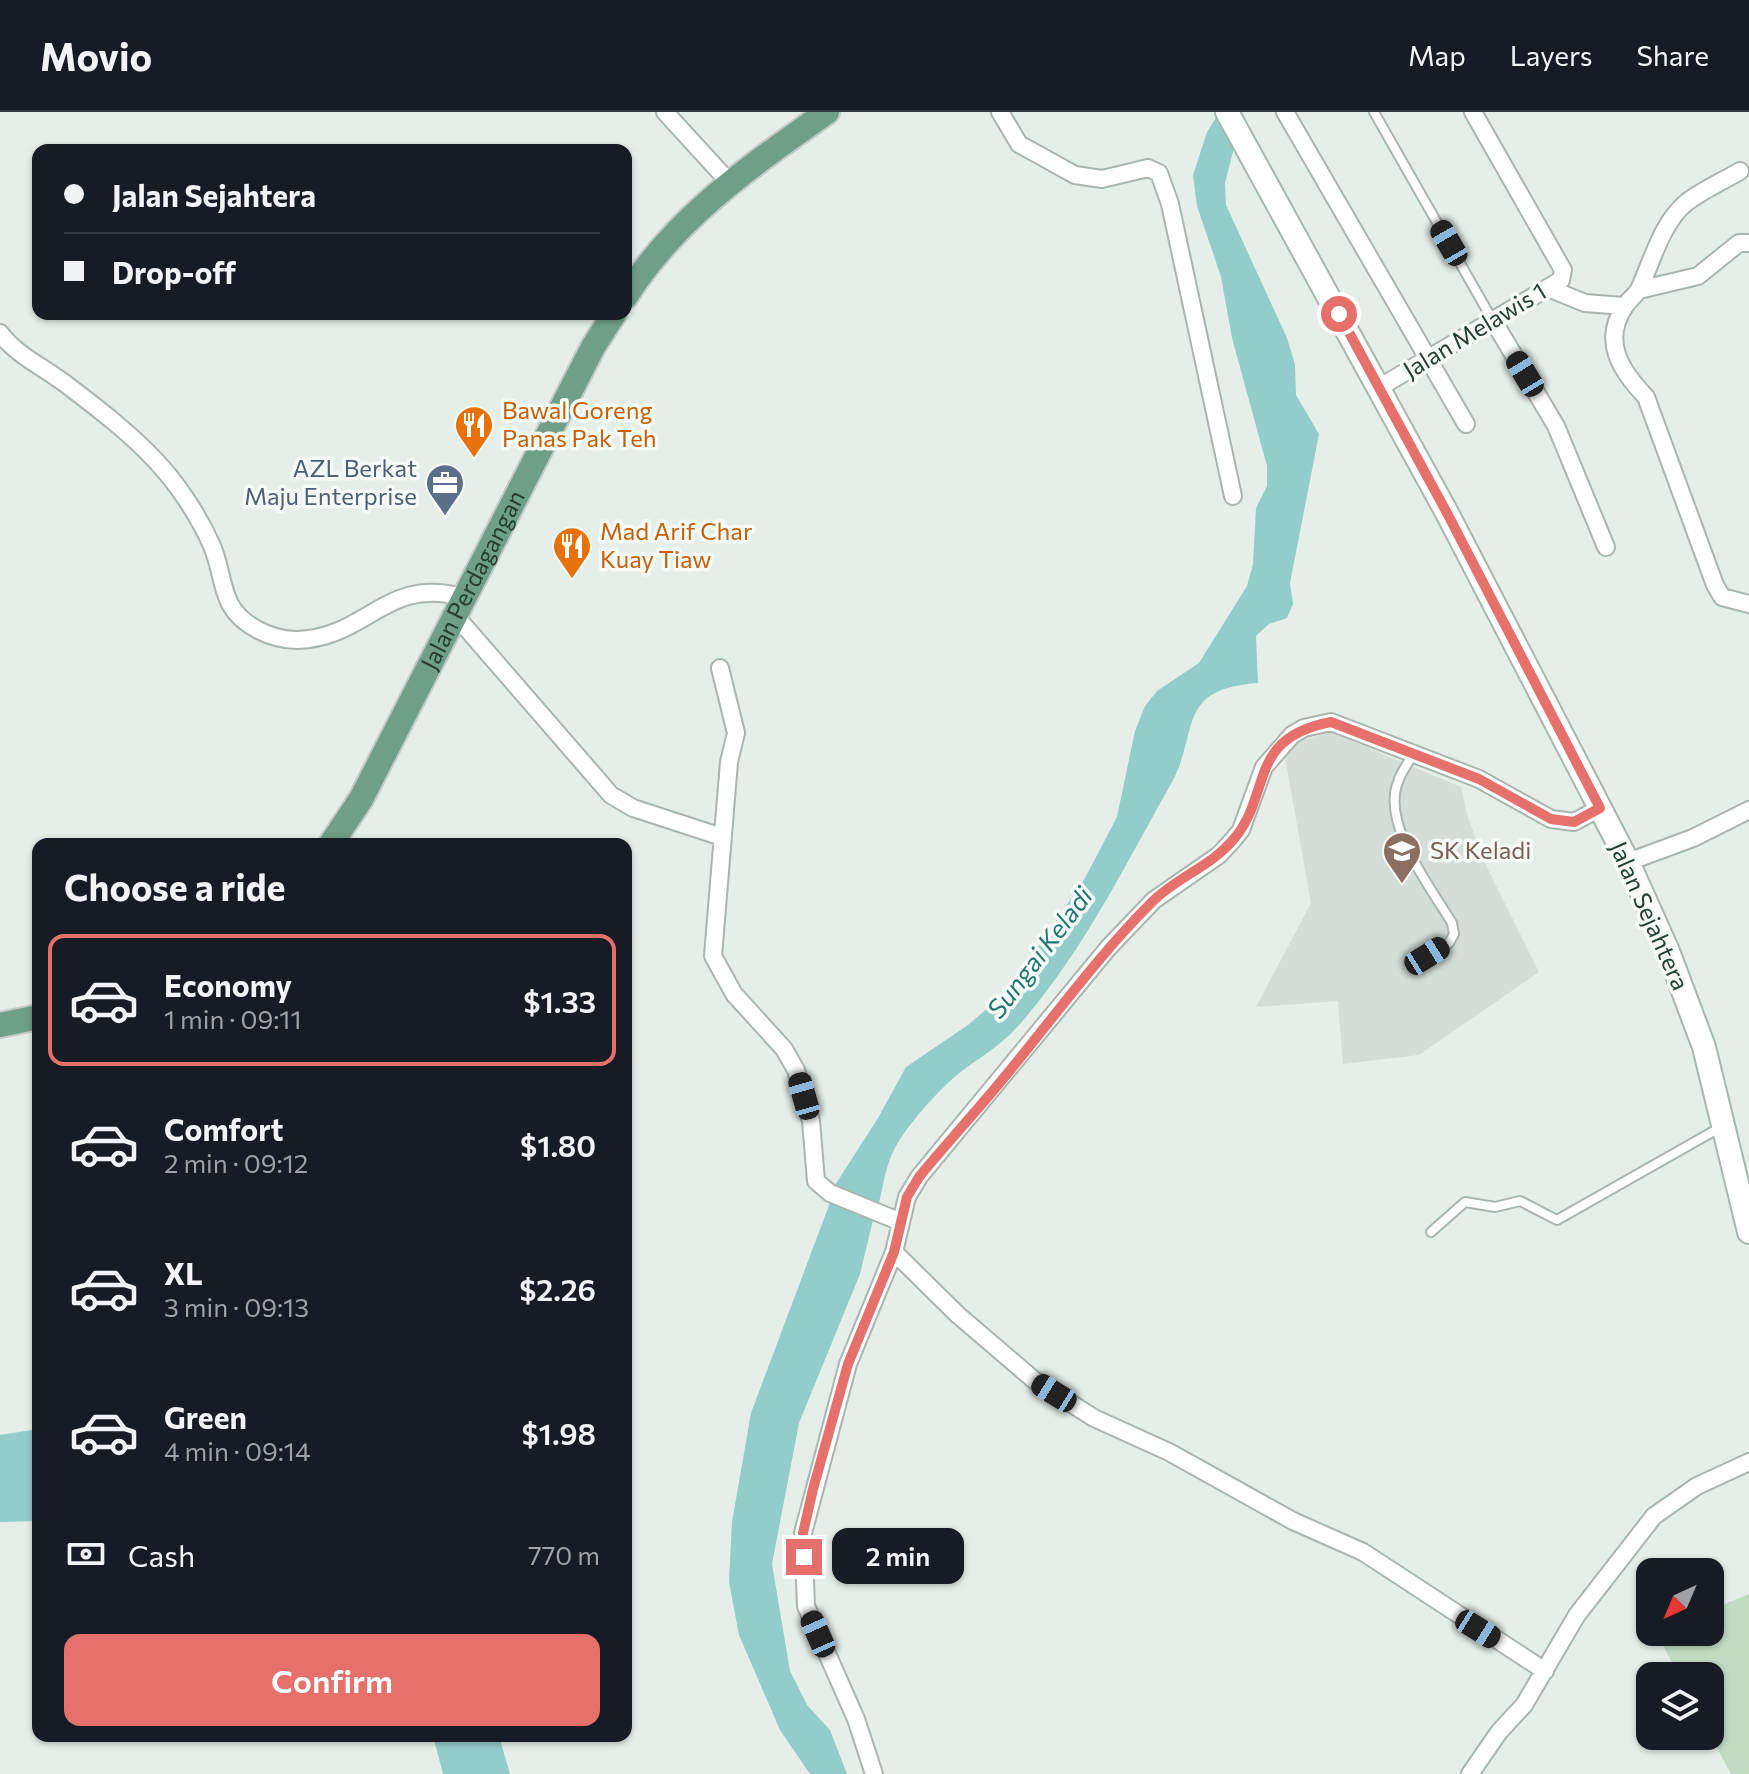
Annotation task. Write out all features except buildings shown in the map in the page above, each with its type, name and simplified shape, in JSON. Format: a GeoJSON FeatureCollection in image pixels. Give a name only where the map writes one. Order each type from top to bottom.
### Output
{"type":"FeatureCollection","features":[{"type":"Feature","properties":{"kind":"main road"},"geometry":{"type":"LineString","coordinates":[[632,286],[644,267],[679,227],[729,182],[827,112]]}},
{"type":"Feature","properties":{"kind":"main road","name":"Jalan Sejahtera"},"geometry":{"type":"LineString","coordinates":[[1227,112],[1380,387],[1628,862],[1668,951],[1699,1033],[1725,1124],[1749,1232]]}},
{"type":"Feature","properties":{"kind":"main road","name":"Jalan Perdagangan"},"geometry":{"type":"LineString","coordinates":[[335,838],[361,799],[458,605],[593,347],[610,320]]}},
{"type":"Feature","properties":{"kind":"main road"},"geometry":{"type":"LineString","coordinates":[[0,1025],[32,1018]]}},
{"type":"Feature","properties":{"kind":"street"},"geometry":{"type":"LineString","coordinates":[[665,112],[729,182]]}},
{"type":"Feature","properties":{"kind":"street"},"geometry":{"type":"LineString","coordinates":[[1000,112],[1019,144],[1075,175],[1102,179],[1148,168],[1159,173],[1170,204],[1233,496]]}},
{"type":"Feature","properties":{"kind":"street"},"geometry":{"type":"LineString","coordinates":[[1285,112],[1466,424]]}},
{"type":"Feature","properties":{"kind":"street","name":"Jalan Melawis 1"},"geometry":{"type":"LineString","coordinates":[[1380,387],[1561,280],[1563,270],[1473,112]]}},
{"type":"Feature","properties":{"kind":"street"},"geometry":{"type":"LineString","coordinates":[[1740,171],[1685,203],[1656,245],[1639,290],[1624,306],[1615,337],[1616,358],[1623,373],[1646,397],[1715,585],[1722,597],[1749,604]]}},
{"type":"Feature","properties":{"kind":"street"},"geometry":{"type":"LineString","coordinates":[[1639,290],[1698,276],[1739,243],[1749,243]]}},
{"type":"Feature","properties":{"kind":"street"},"geometry":{"type":"LineString","coordinates":[[1548,288],[1585,303],[1624,306]]}},
{"type":"Feature","properties":{"kind":"street"},"geometry":{"type":"LineString","coordinates":[[1494,322],[1556,426],[1606,547]]}},
{"type":"Feature","properties":{"kind":"street"},"geometry":{"type":"LineString","coordinates":[[0,333],[10,346],[67,385],[154,458],[177,488],[211,545],[230,603],[240,617],[259,631],[296,640],[336,631],[413,592],[438,590],[458,605],[611,795],[633,808],[722,837]]}},
{"type":"Feature","properties":{"kind":"street"},"geometry":{"type":"LineString","coordinates":[[720,668],[736,733],[729,762],[713,956],[734,994],[784,1049],[796,1070],[811,1121],[816,1181],[830,1193],[901,1222]]}},
{"type":"Feature","properties":{"kind":"street"},"geometry":{"type":"LineString","coordinates":[[874,1774],[856,1719],[806,1606],[803,1533],[848,1364],[894,1252],[907,1197],[919,1177],[1109,947],[1154,900],[1219,855],[1232,841],[1247,817],[1264,767],[1292,735],[1331,722],[1479,779],[1551,819],[1574,822],[1600,808]]}},
{"type":"Feature","properties":{"kind":"street"},"geometry":{"type":"LineString","coordinates":[[1628,862],[1693,838],[1749,810]]}},
{"type":"Feature","properties":{"kind":"street"},"geometry":{"type":"LineString","coordinates":[[894,1252],[958,1315],[1034,1380],[1094,1418],[1169,1452],[1293,1521],[1363,1552],[1545,1671]]}},
{"type":"Feature","properties":{"kind":"street"},"geometry":{"type":"LineString","coordinates":[[1470,1774],[1499,1732],[1524,1705],[1577,1615],[1654,1516],[1697,1486],[1749,1462]]}},
{"type":"Feature","properties":{"kind":"lane"},"geometry":{"type":"LineString","coordinates":[[1374,112],[1494,322]]}},
{"type":"Feature","properties":{"kind":"lane"},"geometry":{"type":"LineString","coordinates":[[1414,754],[1397,783],[1394,804],[1400,833],[1452,923],[1454,934],[1449,943],[1427,956]]}},
{"type":"Feature","properties":{"kind":"lane"},"geometry":{"type":"LineString","coordinates":[[1431,1232],[1465,1202],[1495,1207],[1520,1201],[1557,1220],[1725,1124]]}},
{"type":"Feature","properties":{"kind":"shaded area","name":"SK Keladi"},"geometry":{"type":"Polygon","coordinates":[[[1330,732],[1461,787],[1468,818],[1487,867],[1539,972],[1419,1055],[1343,1064],[1338,1001],[1256,1007],[1311,903],[1284,752],[1291,744],[1330,732]]]}},
{"type":"Feature","properties":{"kind":"green space"},"geometry":{"type":"Polygon","coordinates":[[[1749,1594],[1749,1774],[1731,1774],[1718,1750],[1724,1750],[1724,1662],[1672,1662],[1663,1646],[1724,1646],[1724,1604],[1749,1594]]]}},
{"type":"Feature","properties":{"kind":"water","name":"Sungai Keladi"},"geometry":{"type":"Polygon","coordinates":[[[1217,116],[1235,144],[1225,183],[1226,205],[1287,338],[1295,365],[1296,395],[1319,434],[1290,583],[1293,604],[1287,618],[1269,624],[1256,636],[1258,683],[1213,694],[1194,716],[1172,782],[1102,907],[1043,996],[1012,1033],[942,1089],[906,1131],[889,1163],[877,1212],[830,1193],[906,1067],[968,1025],[1009,990],[1085,878],[1117,817],[1135,731],[1145,706],[1157,691],[1199,663],[1247,586],[1253,564],[1256,508],[1267,486],[1267,466],[1232,338],[1221,277],[1197,206],[1193,175],[1207,132],[1217,116]]]}},
{"type":"Feature","properties":{"kind":"water"},"geometry":{"type":"Polygon","coordinates":[[[831,1200],[873,1220],[860,1274],[799,1423],[772,1564],[790,1671],[807,1705],[830,1730],[847,1774],[810,1774],[780,1730],[739,1635],[729,1582],[732,1522],[751,1413],[831,1200]]]}},
{"type":"Feature","properties":{"kind":"water"},"geometry":{"type":"Polygon","coordinates":[[[32,1430],[32,1521],[0,1522],[0,1435],[32,1430]]]}},
{"type":"Feature","properties":{"kind":"water"},"geometry":{"type":"Polygon","coordinates":[[[435,1742],[501,1742],[510,1774],[443,1774],[435,1742]]]}},
{"type":"Feature","properties":{"kind":"place","name":"Bawal Goreng Panas Pak Teh"},"geometry":{"type":"Point","coordinates":[474,459]}},
{"type":"Feature","properties":{"kind":"place","name":"AZL Berkat Maju Enterprise"},"geometry":{"type":"Point","coordinates":[445,517]}},
{"type":"Feature","properties":{"kind":"place","name":"Mad Arif Char Kuay Tiaw"},"geometry":{"type":"Point","coordinates":[572,580]}},
{"type":"Feature","properties":{"kind":"place","name":"SK Keladi"},"geometry":{"type":"Point","coordinates":[1402,885]}},
{"type":"Feature","properties":{"kind":"route"},"geometry":{"type":"LineString","coordinates":[[804,1557],[803,1533],[813,1489],[848,1364],[894,1252],[907,1197],[919,1177],[1109,947],[1154,900],[1219,855],[1232,841],[1247,817],[1264,767],[1292,735],[1304,728],[1331,722],[1479,779],[1551,819],[1574,822],[1600,808],[1447,513],[1339,314]]}}]}
